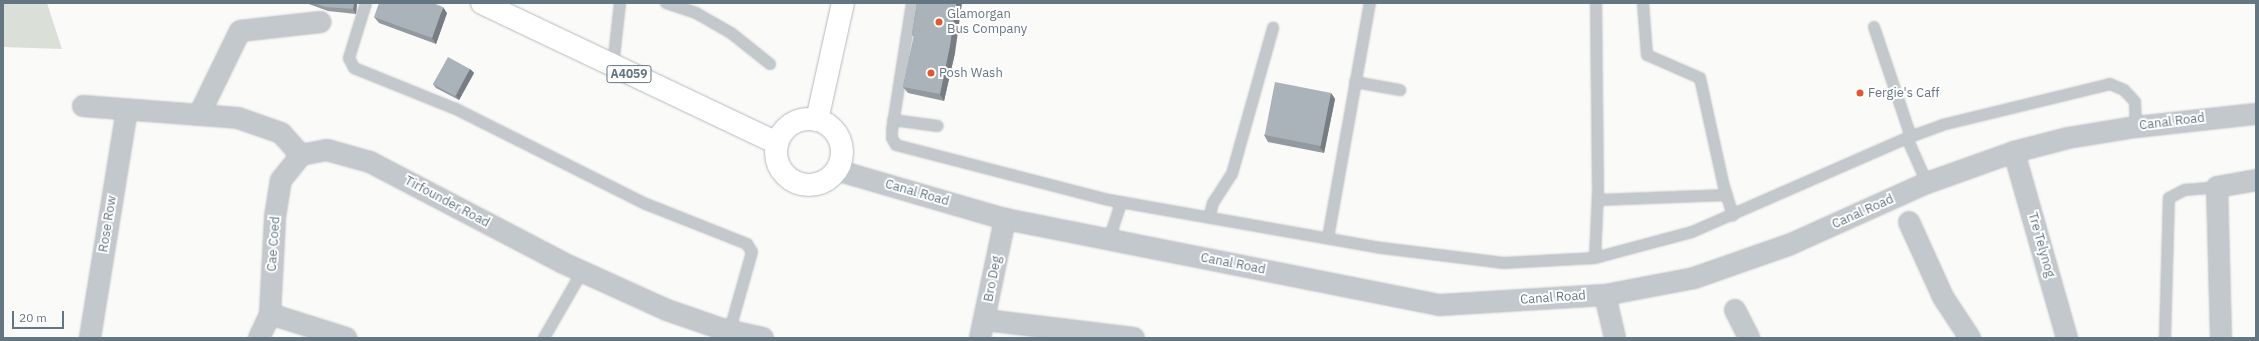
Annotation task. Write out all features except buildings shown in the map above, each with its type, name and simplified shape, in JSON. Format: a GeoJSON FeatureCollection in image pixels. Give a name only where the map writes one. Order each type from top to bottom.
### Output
{"type":"FeatureCollection","features":[{"type":"Feature","properties":{"kind":"main road","name":"A4059"},"geometry":{"type":"LineString","coordinates":[[482,3],[777,143]]}},
{"type":"Feature","properties":{"kind":"main road"},"geometry":{"type":"LineString","coordinates":[[817,120],[843,3]]}},
{"type":"Feature","properties":{"kind":"main road"},"geometry":{"type":"LineString","coordinates":[[817,120],[834,131],[840,140],[842,150],[836,170],[821,183],[810,185],[791,180],[778,164],[777,143],[788,126],[797,121],[817,120]]}},
{"type":"Feature","properties":{"kind":"street"},"geometry":{"type":"LineString","coordinates":[[199,114],[240,31],[320,22]]}},
{"type":"Feature","properties":{"kind":"street"},"geometry":{"type":"LineString","coordinates":[[83,106],[238,118],[280,133],[301,155]]}},
{"type":"Feature","properties":{"kind":"street","name":"Rose Row"},"geometry":{"type":"LineString","coordinates":[[90,338],[127,110]]}},
{"type":"Feature","properties":{"kind":"street","name":"Canal Road"},"geometry":{"type":"LineString","coordinates":[[836,170],[1004,219],[1440,305],[1605,295],[1694,278],[1776,249],[1927,183],[2014,152],[2068,138],[2136,127],[2256,114]]}},
{"type":"Feature","properties":{"kind":"street","name":"Tirfounder Road"},"geometry":{"type":"LineString","coordinates":[[301,155],[327,150],[370,162],[582,272],[667,310],[761,338]]}},
{"type":"Feature","properties":{"kind":"street","name":"Tre Telynog"},"geometry":{"type":"LineString","coordinates":[[2014,152],[2067,338]]}},
{"type":"Feature","properties":{"kind":"street","name":"Cae Coed"},"geometry":{"type":"LineString","coordinates":[[259,338],[270,314],[275,217],[281,180],[301,155]]}},
{"type":"Feature","properties":{"kind":"street"},"geometry":{"type":"LineString","coordinates":[[2221,338],[2218,187],[2256,180]]}},
{"type":"Feature","properties":{"kind":"street","name":"Bro Deg"},"geometry":{"type":"LineString","coordinates":[[983,329],[1004,219]]}},
{"type":"Feature","properties":{"kind":"street"},"geometry":{"type":"LineString","coordinates":[[1909,222],[1943,297],[1970,338]]}},
{"type":"Feature","properties":{"kind":"street"},"geometry":{"type":"LineString","coordinates":[[1605,295],[1614,338]]}},
{"type":"Feature","properties":{"kind":"street"},"geometry":{"type":"LineString","coordinates":[[1735,310],[1749,338]]}},
{"type":"Feature","properties":{"kind":"street"},"geometry":{"type":"LineString","coordinates":[[270,314],[341,337]]}},
{"type":"Feature","properties":{"kind":"street"},"geometry":{"type":"LineString","coordinates":[[983,329],[1134,338]]}},
{"type":"Feature","properties":{"kind":"lane"},"geometry":{"type":"LineString","coordinates":[[366,3],[349,58],[354,68],[456,109],[646,204],[747,244],[752,252],[730,330]]}},
{"type":"Feature","properties":{"kind":"lane"},"geometry":{"type":"LineString","coordinates":[[613,66],[620,3]]}},
{"type":"Feature","properties":{"kind":"lane"},"geometry":{"type":"LineString","coordinates":[[666,3],[696,13],[731,33],[770,64]]}},
{"type":"Feature","properties":{"kind":"lane"},"geometry":{"type":"LineString","coordinates":[[912,3],[893,120],[892,138],[896,145],[1121,202],[1382,248],[1504,263],[1595,258],[1692,232],[1909,137],[1942,125],[2110,84],[2124,90],[2135,102],[2136,127]]}},
{"type":"Feature","properties":{"kind":"lane"},"geometry":{"type":"LineString","coordinates":[[1328,238],[1370,3]]}},
{"type":"Feature","properties":{"kind":"lane"},"geometry":{"type":"LineString","coordinates":[[1595,258],[1598,196],[1596,3]]}},
{"type":"Feature","properties":{"kind":"lane"},"geometry":{"type":"LineString","coordinates":[[1643,3],[1647,55],[1700,78],[1733,215]]}},
{"type":"Feature","properties":{"kind":"lane"},"geometry":{"type":"LineString","coordinates":[[1874,27],[1909,137],[1927,183]]}},
{"type":"Feature","properties":{"kind":"lane"},"geometry":{"type":"LineString","coordinates":[[1209,218],[1213,202],[1232,174],[1273,28]]}},
{"type":"Feature","properties":{"kind":"lane"},"geometry":{"type":"LineString","coordinates":[[1355,82],[1400,90]]}},
{"type":"Feature","properties":{"kind":"lane"},"geometry":{"type":"LineString","coordinates":[[893,120],[938,126]]}},
{"type":"Feature","properties":{"kind":"lane"},"geometry":{"type":"LineString","coordinates":[[2165,338],[2169,198],[2185,190],[2218,187]]}},
{"type":"Feature","properties":{"kind":"lane"},"geometry":{"type":"LineString","coordinates":[[1598,196],[1727,195]]}},
{"type":"Feature","properties":{"kind":"lane"},"geometry":{"type":"LineString","coordinates":[[1109,240],[1121,202]]}},
{"type":"Feature","properties":{"kind":"lane"},"geometry":{"type":"LineString","coordinates":[[544,338],[582,272]]}},
{"type":"Feature","properties":{"kind":"shaded area"},"geometry":{"type":"Polygon","coordinates":[[[3,3],[47,3],[62,49],[3,47],[3,3]]]}},
{"type":"Feature","properties":{"kind":"place","name":"Glamorgan Bus Company"},"geometry":{"type":"Point","coordinates":[939,22]}},
{"type":"Feature","properties":{"kind":"place","name":"Posh Wash"},"geometry":{"type":"Point","coordinates":[931,73]}},
{"type":"Feature","properties":{"kind":"place","name":"Fergie's Caff"},"geometry":{"type":"Point","coordinates":[1860,93]}}]}
